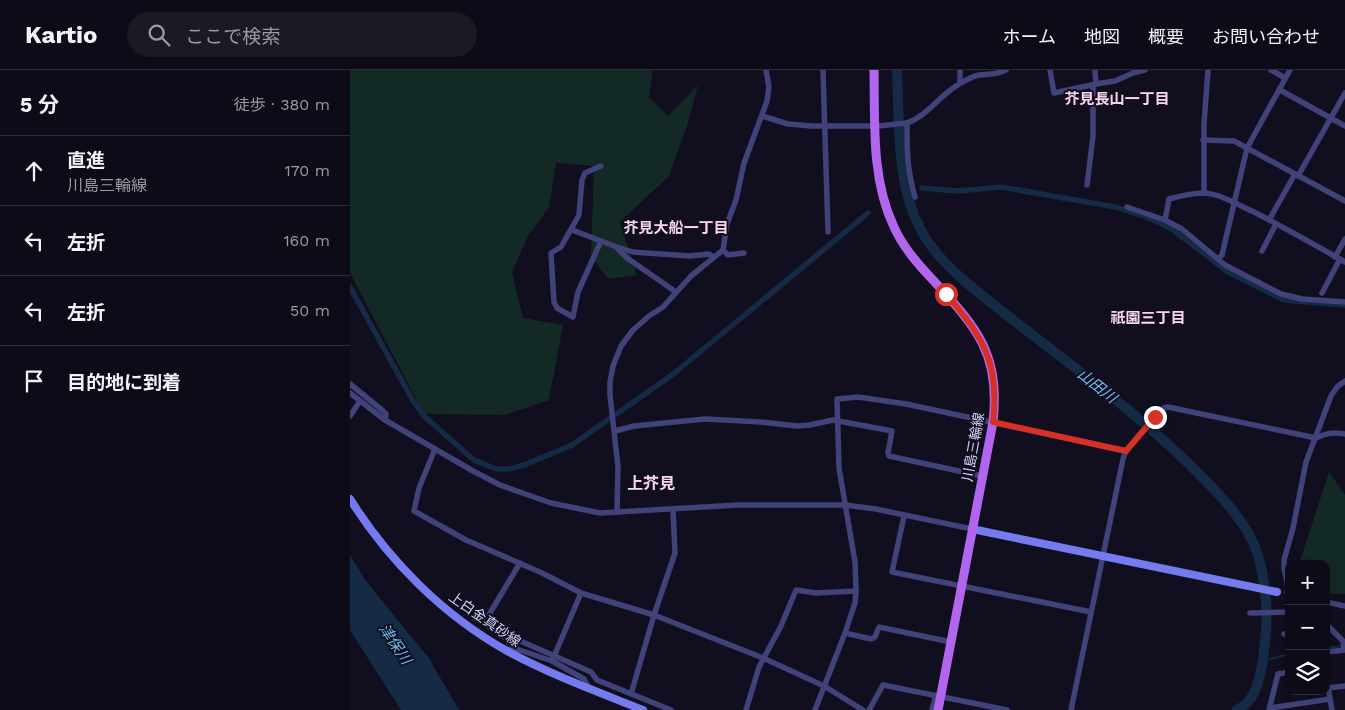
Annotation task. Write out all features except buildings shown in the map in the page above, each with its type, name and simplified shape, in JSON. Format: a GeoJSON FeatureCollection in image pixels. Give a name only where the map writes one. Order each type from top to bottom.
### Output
{"type":"FeatureCollection","features":[{"type":"Feature","properties":{"kind":"main road","name":"川島三輪線"},"geometry":{"type":"LineString","coordinates":[[874,70],[877,168],[886,208],[905,247],[960,310],[981,339],[993,375],[995,400],[993,422],[951,642],[938,696],[938,710]]}},
{"type":"Feature","properties":{"kind":"main road","name":"上白金真砂線"},"geometry":{"type":"LineString","coordinates":[[350,499],[394,561],[454,615],[505,650],[643,710]]}},
{"type":"Feature","properties":{"kind":"main road"},"geometry":{"type":"LineString","coordinates":[[972,529],[1277,592]]}},
{"type":"Feature","properties":{"kind":"street"},"geometry":{"type":"LineString","coordinates":[[616,512],[618,467],[610,395],[610,382],[614,366],[621,346],[634,330],[649,316],[663,307],[691,276],[723,250],[727,224],[736,200],[744,163],[767,101],[769,87],[766,70]]}},
{"type":"Feature","properties":{"kind":"street"},"geometry":{"type":"LineString","coordinates":[[823,70],[828,232]]}},
{"type":"Feature","properties":{"kind":"street"},"geometry":{"type":"LineString","coordinates":[[960,70],[960,83]]}},
{"type":"Feature","properties":{"kind":"street"},"geometry":{"type":"LineString","coordinates":[[762,116],[788,124],[825,126],[906,124],[917,120],[949,90],[960,83],[977,76],[1002,73],[1006,70]]}},
{"type":"Feature","properties":{"kind":"street"},"geometry":{"type":"LineString","coordinates":[[1050,70],[1054,93],[1116,81],[1145,70]]}},
{"type":"Feature","properties":{"kind":"street"},"geometry":{"type":"LineString","coordinates":[[1087,185],[1093,136],[1095,70]]}},
{"type":"Feature","properties":{"kind":"street"},"geometry":{"type":"LineString","coordinates":[[1204,193],[1204,140],[1208,70]]}},
{"type":"Feature","properties":{"kind":"street"},"geometry":{"type":"LineString","coordinates":[[1271,70],[1285,78]]}},
{"type":"Feature","properties":{"kind":"street"},"geometry":{"type":"LineString","coordinates":[[1218,259],[1222,255],[1247,148],[1290,70]]}},
{"type":"Feature","properties":{"kind":"street"},"geometry":{"type":"LineString","coordinates":[[1280,90],[1345,126]]}},
{"type":"Feature","properties":{"kind":"street"},"geometry":{"type":"LineString","coordinates":[[1269,220],[1345,93]]}},
{"type":"Feature","properties":{"kind":"street"},"geometry":{"type":"LineString","coordinates":[[906,124],[906,158],[915,197]]}},
{"type":"Feature","properties":{"kind":"street"},"geometry":{"type":"LineString","coordinates":[[1204,140],[1234,141],[1345,201]]}},
{"type":"Feature","properties":{"kind":"street"},"geometry":{"type":"LineString","coordinates":[[601,166],[585,173],[582,180],[579,215],[561,248],[551,253],[554,302],[557,308],[573,317],[578,292],[601,241]]}},
{"type":"Feature","properties":{"kind":"street"},"geometry":{"type":"LineString","coordinates":[[1165,220],[1169,199],[1204,193],[1234,202],[1340,260]]}},
{"type":"Feature","properties":{"kind":"street"},"geometry":{"type":"LineString","coordinates":[[1127,207],[1165,220],[1182,229],[1225,265],[1289,297],[1345,302]]}},
{"type":"Feature","properties":{"kind":"street"},"geometry":{"type":"LineString","coordinates":[[1262,251],[1276,224]]}},
{"type":"Feature","properties":{"kind":"street"},"geometry":{"type":"LineString","coordinates":[[572,230],[633,252],[690,256],[709,254],[714,257]]}},
{"type":"Feature","properties":{"kind":"street"},"geometry":{"type":"LineString","coordinates":[[1322,293],[1340,260],[1345,239]]}},
{"type":"Feature","properties":{"kind":"street"},"geometry":{"type":"LineString","coordinates":[[617,247],[626,258],[676,292]]}},
{"type":"Feature","properties":{"kind":"street"},"geometry":{"type":"LineString","coordinates":[[723,250],[728,255],[744,253]]}},
{"type":"Feature","properties":{"kind":"street"},"geometry":{"type":"LineString","coordinates":[[1285,573],[1284,560],[1293,528],[1306,462],[1331,396],[1337,387],[1345,381]]}},
{"type":"Feature","properties":{"kind":"street"},"geometry":{"type":"LineString","coordinates":[[350,384],[386,414],[385,420]]}},
{"type":"Feature","properties":{"kind":"street"},"geometry":{"type":"LineString","coordinates":[[350,393],[385,420],[435,450],[500,485],[551,503],[578,509],[600,513],[738,505],[845,505],[876,509],[972,529]]}},
{"type":"Feature","properties":{"kind":"street"},"geometry":{"type":"LineString","coordinates":[[815,710],[845,633],[855,603],[856,591],[855,562],[839,468],[837,399],[858,397],[906,404],[1126,451]]}},
{"type":"Feature","properties":{"kind":"street"},"geometry":{"type":"LineString","coordinates":[[350,416],[360,401]]}},
{"type":"Feature","properties":{"kind":"street"},"geometry":{"type":"LineString","coordinates":[[1071,710],[1123,458],[1126,451],[1163,408],[1168,407],[1316,438],[1325,433],[1345,434]]}},
{"type":"Feature","properties":{"kind":"street"},"geometry":{"type":"LineString","coordinates":[[615,432],[634,426],[705,419],[752,421],[797,426],[838,420],[892,431],[889,456],[982,476]]}},
{"type":"Feature","properties":{"kind":"street"},"geometry":{"type":"LineString","coordinates":[[435,450],[419,488],[414,511],[466,540],[520,563],[581,593],[654,615],[763,658],[824,686],[863,710]]}},
{"type":"Feature","properties":{"kind":"street"},"geometry":{"type":"LineString","coordinates":[[631,694],[654,615],[675,553],[674,510]]}},
{"type":"Feature","properties":{"kind":"street"},"geometry":{"type":"LineString","coordinates":[[904,516],[892,572],[1091,612]]}},
{"type":"Feature","properties":{"kind":"street"},"geometry":{"type":"LineString","coordinates":[[520,563],[484,623],[507,639],[516,640],[553,659],[584,679],[589,688]]}},
{"type":"Feature","properties":{"kind":"street"},"geometry":{"type":"LineString","coordinates":[[746,710],[763,658],[781,626],[796,590],[816,593],[856,591]]}},
{"type":"Feature","properties":{"kind":"street"},"geometry":{"type":"LineString","coordinates":[[1277,592],[1285,593]]}},
{"type":"Feature","properties":{"kind":"street"},"geometry":{"type":"LineString","coordinates":[[553,659],[581,593]]}},
{"type":"Feature","properties":{"kind":"street"},"geometry":{"type":"LineString","coordinates":[[1330,603],[1345,606]]}},
{"type":"Feature","properties":{"kind":"street"},"geometry":{"type":"LineString","coordinates":[[1253,613],[1285,612]]}},
{"type":"Feature","properties":{"kind":"street"},"geometry":{"type":"LineString","coordinates":[[845,633],[871,639],[876,637],[879,627],[951,642]]}},
{"type":"Feature","properties":{"kind":"street"},"geometry":{"type":"LineString","coordinates":[[1330,629],[1344,647],[1330,651]]}},
{"type":"Feature","properties":{"kind":"street"},"geometry":{"type":"LineString","coordinates":[[505,650],[514,648],[591,672],[597,680],[671,710]]}},
{"type":"Feature","properties":{"kind":"street"},"geometry":{"type":"LineString","coordinates":[[1285,673],[1278,674],[1270,709],[1330,699]]}},
{"type":"Feature","properties":{"kind":"street"},"geometry":{"type":"LineString","coordinates":[[869,710],[883,685],[1007,710]]}},
{"type":"Feature","properties":{"kind":"street"},"geometry":{"type":"LineString","coordinates":[[1330,688],[1345,686]]}},
{"type":"Feature","properties":{"kind":"street"},"geometry":{"type":"LineString","coordinates":[[1329,695],[1332,710]]}},
{"type":"Feature","properties":{"kind":"street"},"geometry":{"type":"LineString","coordinates":[[932,710],[938,696]]}},
{"type":"Feature","properties":{"kind":"green space"},"geometry":{"type":"Polygon","coordinates":[[[350,70],[653,70],[649,97],[668,116],[698,85],[687,126],[669,176],[620,222],[637,275],[608,279],[591,256],[594,166],[556,163],[549,207],[528,236],[512,272],[523,318],[563,325],[549,400],[504,415],[424,414],[350,273],[350,70]]]}},
{"type":"Feature","properties":{"kind":"green space"},"geometry":{"type":"Polygon","coordinates":[[[1329,472],[1345,495],[1345,594],[1330,593],[1330,560],[1300,560],[1329,472]]]}},
{"type":"Feature","properties":{"kind":"water","name":"津保川"},"geometry":{"type":"Polygon","coordinates":[[[350,555],[365,580],[428,657],[459,710],[401,710],[350,630],[350,555]]]}},
{"type":"Feature","properties":{"kind":"waterway","name":"山田川"},"geometry":{"type":"LineString","coordinates":[[897,70],[900,141],[906,188],[912,210],[922,231],[935,251],[969,285],[1101,388],[1169,445],[1223,499],[1250,536],[1259,560],[1265,587],[1266,629],[1258,683],[1245,705],[1237,710]]}},
{"type":"Feature","properties":{"kind":"waterway"},"geometry":{"type":"LineString","coordinates":[[922,188],[958,191],[1001,187],[1115,207],[1147,217],[1172,229],[1228,272],[1284,300],[1345,305]]}},
{"type":"Feature","properties":{"kind":"waterway"},"geometry":{"type":"LineString","coordinates":[[350,287],[412,399],[424,416],[474,460],[496,469],[509,469],[524,465],[572,445],[672,375],[868,213]]}},
{"type":"Feature","properties":{"kind":"waterway"},"geometry":{"type":"LineString","coordinates":[[1330,648],[1343,646]]}},
{"type":"Feature","properties":{"kind":"waterway"},"geometry":{"type":"LineString","coordinates":[[1263,661],[1285,655]]}},
{"type":"Feature","properties":{"kind":"district","name":"芥見長山一丁目"},"geometry":{"type":"Point","coordinates":[1117,99]}},
{"type":"Feature","properties":{"kind":"district","name":"芥見大船一丁目"},"geometry":{"type":"Point","coordinates":[676,228]}},
{"type":"Feature","properties":{"kind":"district","name":"祇園三丁目"},"geometry":{"type":"Point","coordinates":[1148,318]}},
{"type":"Feature","properties":{"kind":"district","name":"上芥見"},"geometry":{"type":"Point","coordinates":[651,483]}},
{"type":"Feature","properties":{"kind":"route"},"geometry":{"type":"LineString","coordinates":[[946,294],[973,326],[988,356],[993,375],[995,400],[993,422],[1126,451],[1155,417]]}}]}
